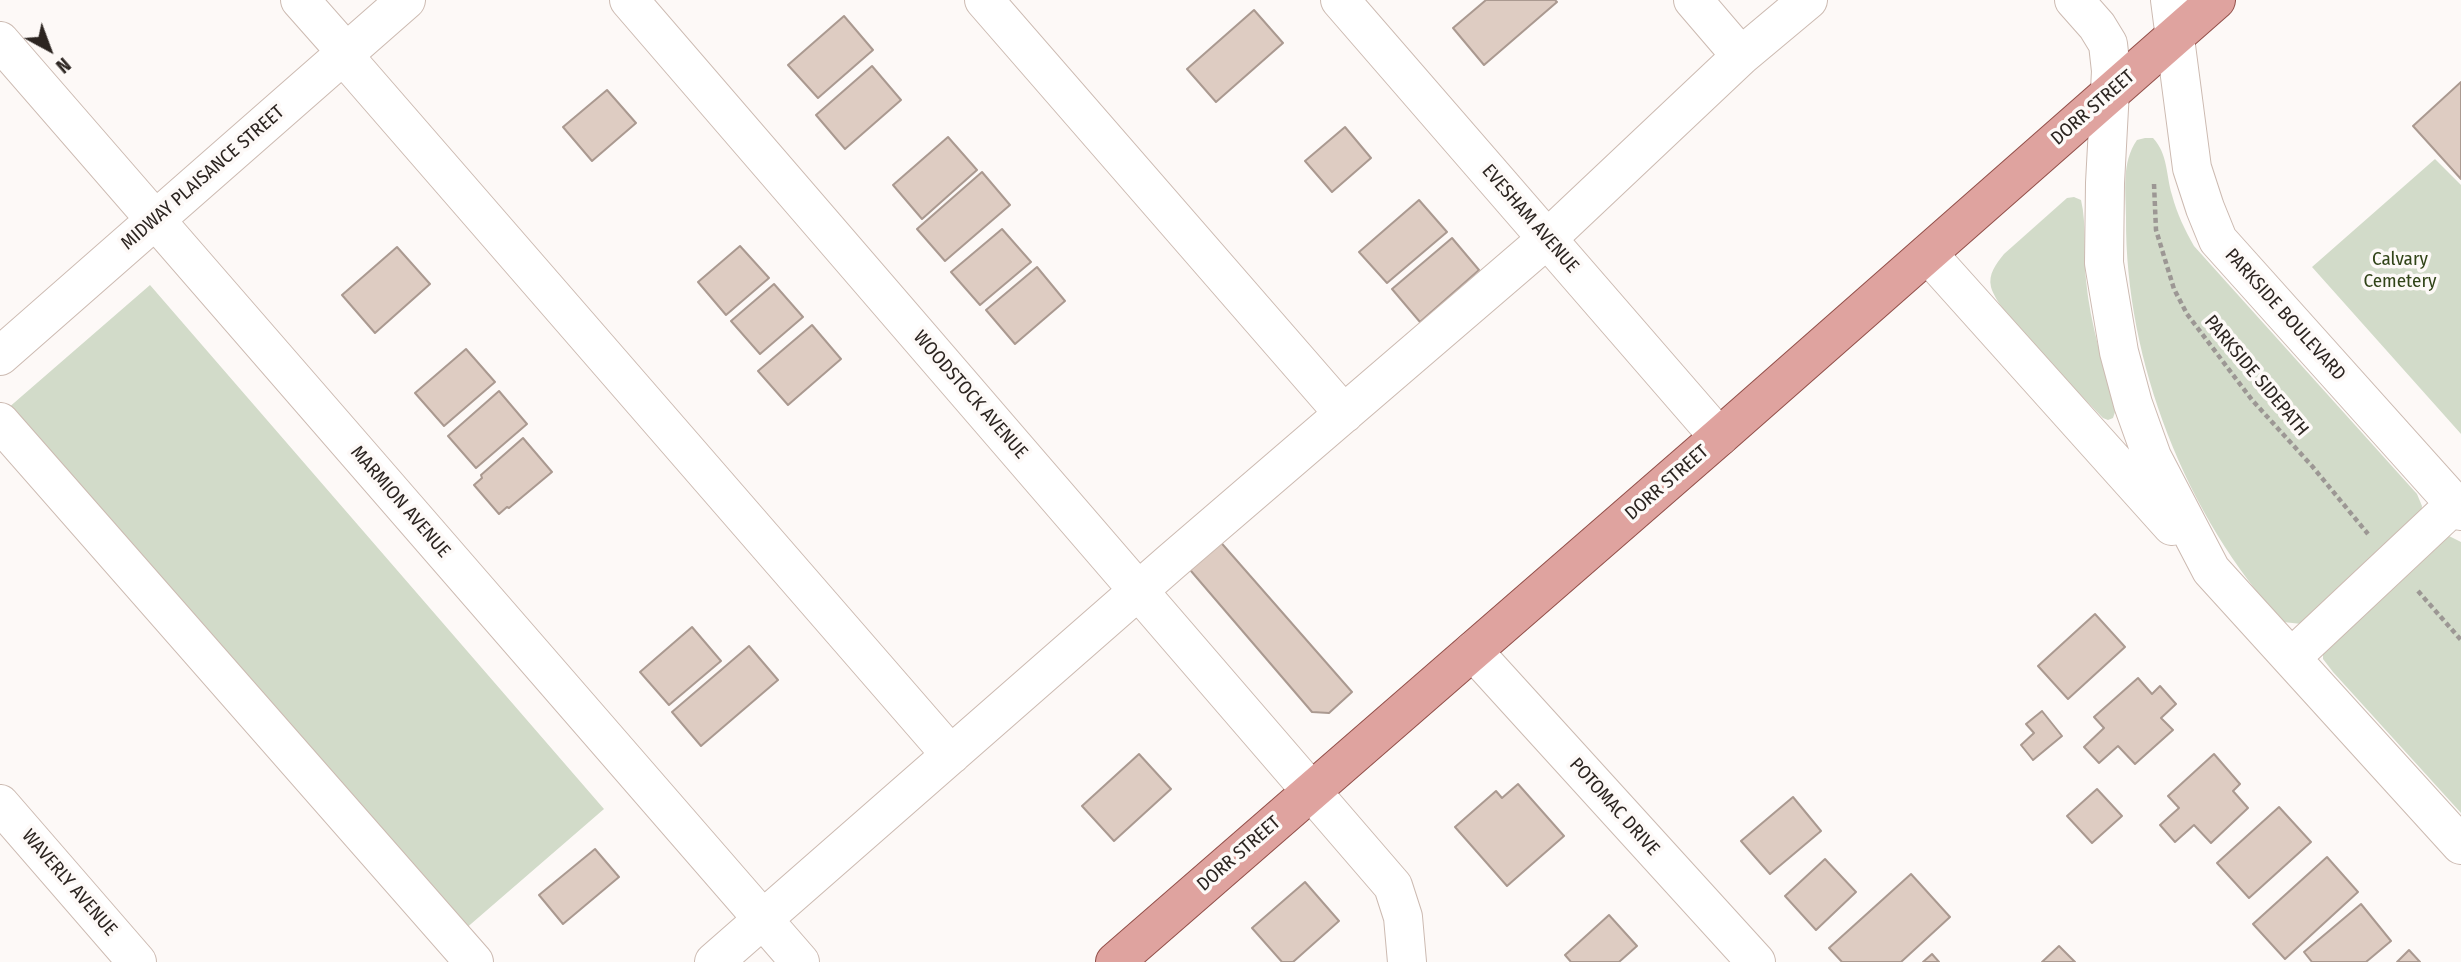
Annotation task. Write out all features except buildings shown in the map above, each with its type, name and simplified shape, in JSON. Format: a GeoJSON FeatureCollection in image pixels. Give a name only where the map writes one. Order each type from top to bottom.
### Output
{"type":"FeatureCollection","features":[{"type":"Feature","properties":{"kind":"main road","name":"DORR STREET"},"geometry":{"type":"LineString","coordinates":[[1115,962],[1719,438],[2216,0]]}},
{"type":"Feature","properties":{"kind":"street"},"geometry":{"type":"LineString","coordinates":[[300,0],[951,755]]}},
{"type":"Feature","properties":{"kind":"street","name":"MIDWAY PLAISANCE STREET"},"geometry":{"type":"LineString","coordinates":[[0,356],[406,0]]}},
{"type":"Feature","properties":{"kind":"street","name":"WOODSTOCK AVENUE"},"geometry":{"type":"LineString","coordinates":[[629,0],[1393,886],[1403,917],[1406,962]]}},
{"type":"Feature","properties":{"kind":"street"},"geometry":{"type":"LineString","coordinates":[[985,0],[1344,414]]}},
{"type":"Feature","properties":{"kind":"street","name":"EVESHAM AVENUE"},"geometry":{"type":"LineString","coordinates":[[1340,0],[1719,438]]}},
{"type":"Feature","properties":{"kind":"street"},"geometry":{"type":"LineString","coordinates":[[1693,0],[1741,56]]}},
{"type":"Feature","properties":{"kind":"street"},"geometry":{"type":"LineString","coordinates":[[714,962],[1139,590],[1547,239],[1741,56],[1808,0]]}},
{"type":"Feature","properties":{"kind":"street"},"geometry":{"type":"LineString","coordinates":[[2074,0],[2098,26],[2108,44],[2111,71],[2104,263],[2119,352],[2133,404],[2152,457],[2211,570]]}},
{"type":"Feature","properties":{"kind":"street","name":"PARKSIDE BOULEVARD"},"geometry":{"type":"LineString","coordinates":[[2170,0],[2192,168],[2218,240],[2458,508]]}},
{"type":"Feature","properties":{"kind":"street","name":"MARMION AVENUE"},"geometry":{"type":"LineString","coordinates":[[0,41],[800,962]]}},
{"type":"Feature","properties":{"kind":"street"},"geometry":{"type":"LineString","coordinates":[[1928,254],[2461,845]]}},
{"type":"Feature","properties":{"kind":"street"},"geometry":{"type":"LineString","coordinates":[[0,422],[474,962]]}},
{"type":"Feature","properties":{"kind":"street"},"geometry":{"type":"LineString","coordinates":[[2291,658],[2393,562],[2458,508]]}},
{"type":"Feature","properties":{"kind":"street","name":"POTOMAC DRIVE"},"geometry":{"type":"LineString","coordinates":[[1472,651],[1756,962]]}},
{"type":"Feature","properties":{"kind":"street","name":"WAVERLY AVENUE"},"geometry":{"type":"LineString","coordinates":[[0,804],[137,962]]}},
{"type":"Feature","properties":{"kind":"path","name":"PARKSIDE SIDEPATH"},"geometry":{"type":"LineString","coordinates":[[2154,178],[2156,230],[2174,289],[2187,314],[2252,400],[2461,640]]}},
{"type":"Feature","properties":{"kind":"green space"},"geometry":{"type":"Polygon","coordinates":[[[2153,138],[2158,144],[2166,165],[2176,209],[2194,246],[2417,494],[2422,506],[2421,514],[2302,624],[2283,622],[2248,580],[2217,535],[2190,486],[2150,381],[2136,327],[2128,272],[2125,188],[2126,168],[2132,149],[2137,140],[2153,138]]]}},
{"type":"Feature","properties":{"kind":"green space","name":"Calvary Cemetery"},"geometry":{"type":"Polygon","coordinates":[[[2435,159],[2461,185],[2461,434],[2312,267],[2435,159]]]}},
{"type":"Feature","properties":{"kind":"green space"},"geometry":{"type":"Polygon","coordinates":[[[2067,198],[2081,200],[2088,297],[2115,412],[2113,418],[2108,420],[2103,418],[2023,334],[1997,300],[1990,282],[1996,265],[2004,254],[2067,198]]]}},
{"type":"Feature","properties":{"kind":"green space"},"geometry":{"type":"Polygon","coordinates":[[[150,285],[604,809],[464,930],[7,409],[150,285]]]}},
{"type":"Feature","properties":{"kind":"green space"},"geometry":{"type":"Polygon","coordinates":[[[2447,535],[2461,542],[2461,813],[2323,659],[2323,651],[2447,535]]]}}]}
